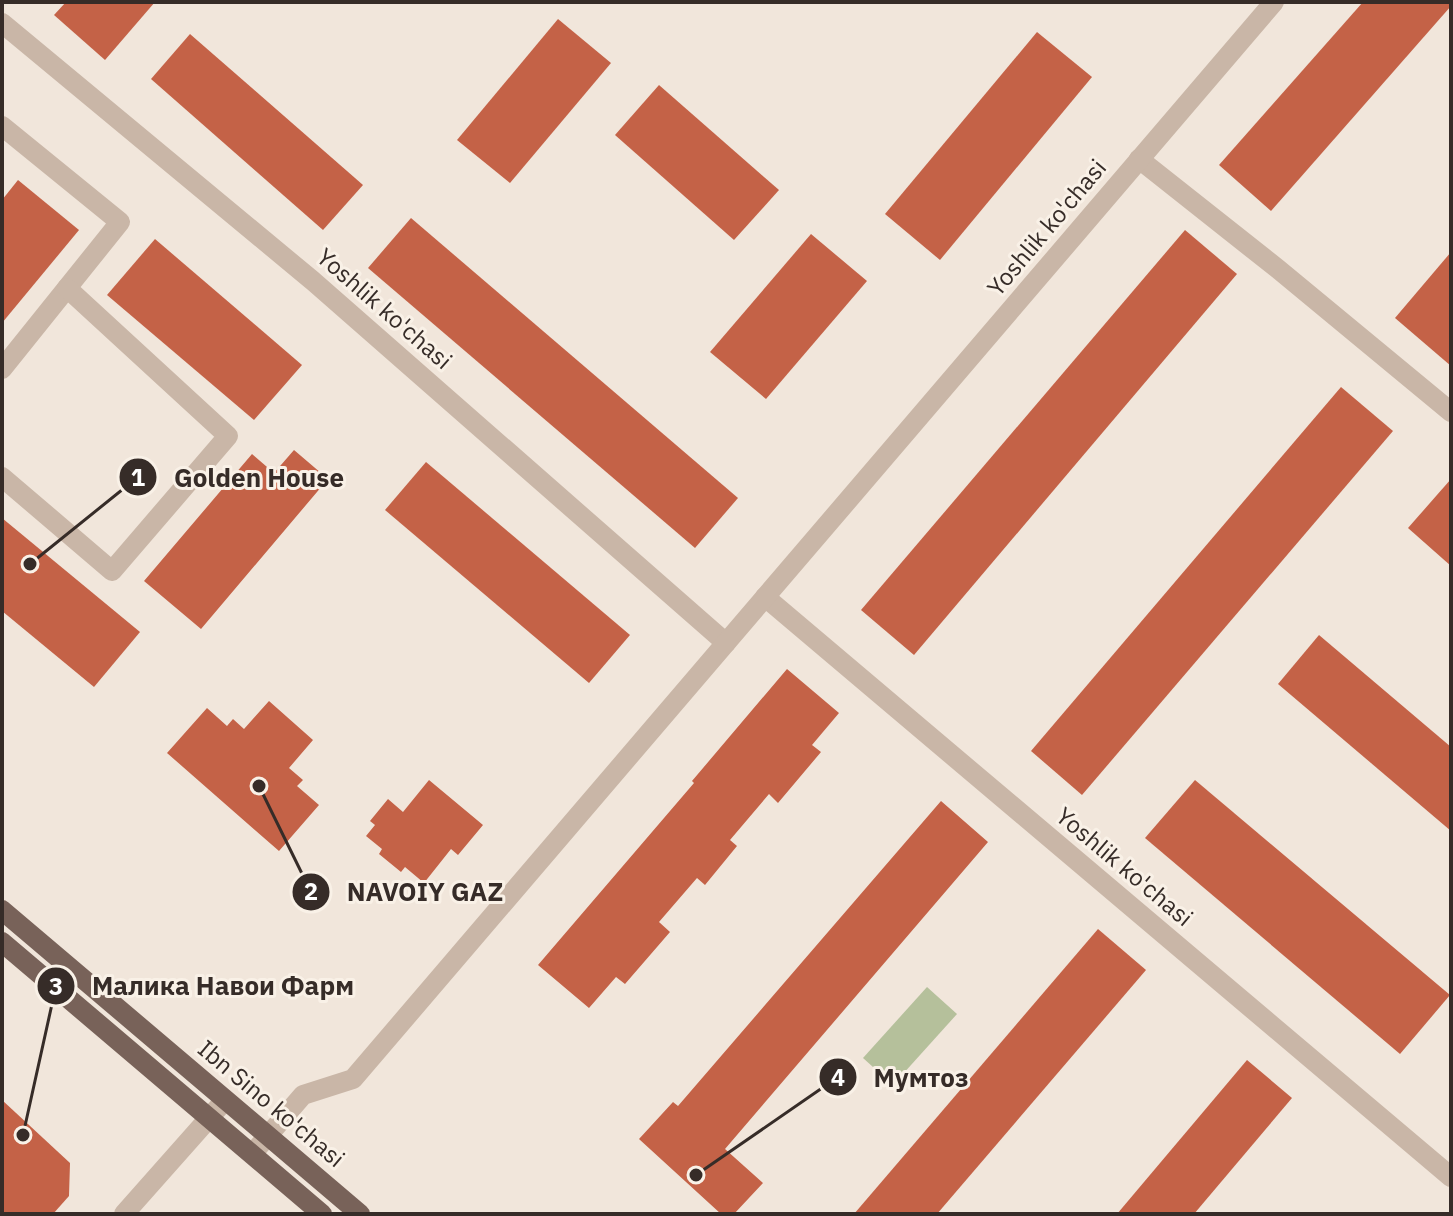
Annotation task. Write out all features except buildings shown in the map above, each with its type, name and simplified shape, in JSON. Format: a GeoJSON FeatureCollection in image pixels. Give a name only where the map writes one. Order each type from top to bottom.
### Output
{"type":"FeatureCollection","features":[{"type":"Feature","properties":{"kind":"main road","name":"Ibn Sino ko'chasi"},"geometry":{"type":"LineString","coordinates":[[2,910],[360,1214]]}},
{"type":"Feature","properties":{"kind":"main road"},"geometry":{"type":"LineString","coordinates":[[2,942],[322,1214]]}},
{"type":"Feature","properties":{"kind":"street","name":"Yoshlik ko'chasi"},"geometry":{"type":"LineString","coordinates":[[253,1153],[303,1095],[353,1079],[1274,2]]}},
{"type":"Feature","properties":{"kind":"street","name":"Yoshlik ko'chasi"},"geometry":{"type":"LineString","coordinates":[[2,23],[313,281],[726,643]]}},
{"type":"Feature","properties":{"kind":"street"},"geometry":{"type":"LineString","coordinates":[[2,126],[120,222],[2,369]]}},
{"type":"Feature","properties":{"kind":"street"},"geometry":{"type":"LineString","coordinates":[[1139,159],[1451,412]]}},
{"type":"Feature","properties":{"kind":"street"},"geometry":{"type":"LineString","coordinates":[[2,477],[112,571],[228,436],[67,288]]}},
{"type":"Feature","properties":{"kind":"street","name":"Yoshlik ko'chasi"},"geometry":{"type":"LineString","coordinates":[[765,597],[1451,1177]]}},
{"type":"Feature","properties":{"kind":"street"},"geometry":{"type":"LineString","coordinates":[[124,1214],[225,1100]]}},
{"type":"Feature","properties":{"kind":"green space"},"geometry":{"type":"Polygon","coordinates":[[[927,987],[957,1014],[893,1085],[863,1058],[927,987]]]}},
{"type":"Feature","properties":{"kind":"place","name":"Golden House"},"geometry":{"type":"Point","coordinates":[30,564]}},
{"type":"Feature","properties":{"kind":"place","name":"NAVOIY GAZ"},"geometry":{"type":"Point","coordinates":[259,786]}},
{"type":"Feature","properties":{"kind":"place","name":"Малика Навои Фарм"},"geometry":{"type":"Point","coordinates":[23,1135]}},
{"type":"Feature","properties":{"kind":"place","name":"Мумтоз"},"geometry":{"type":"Point","coordinates":[696,1175]}}]}
